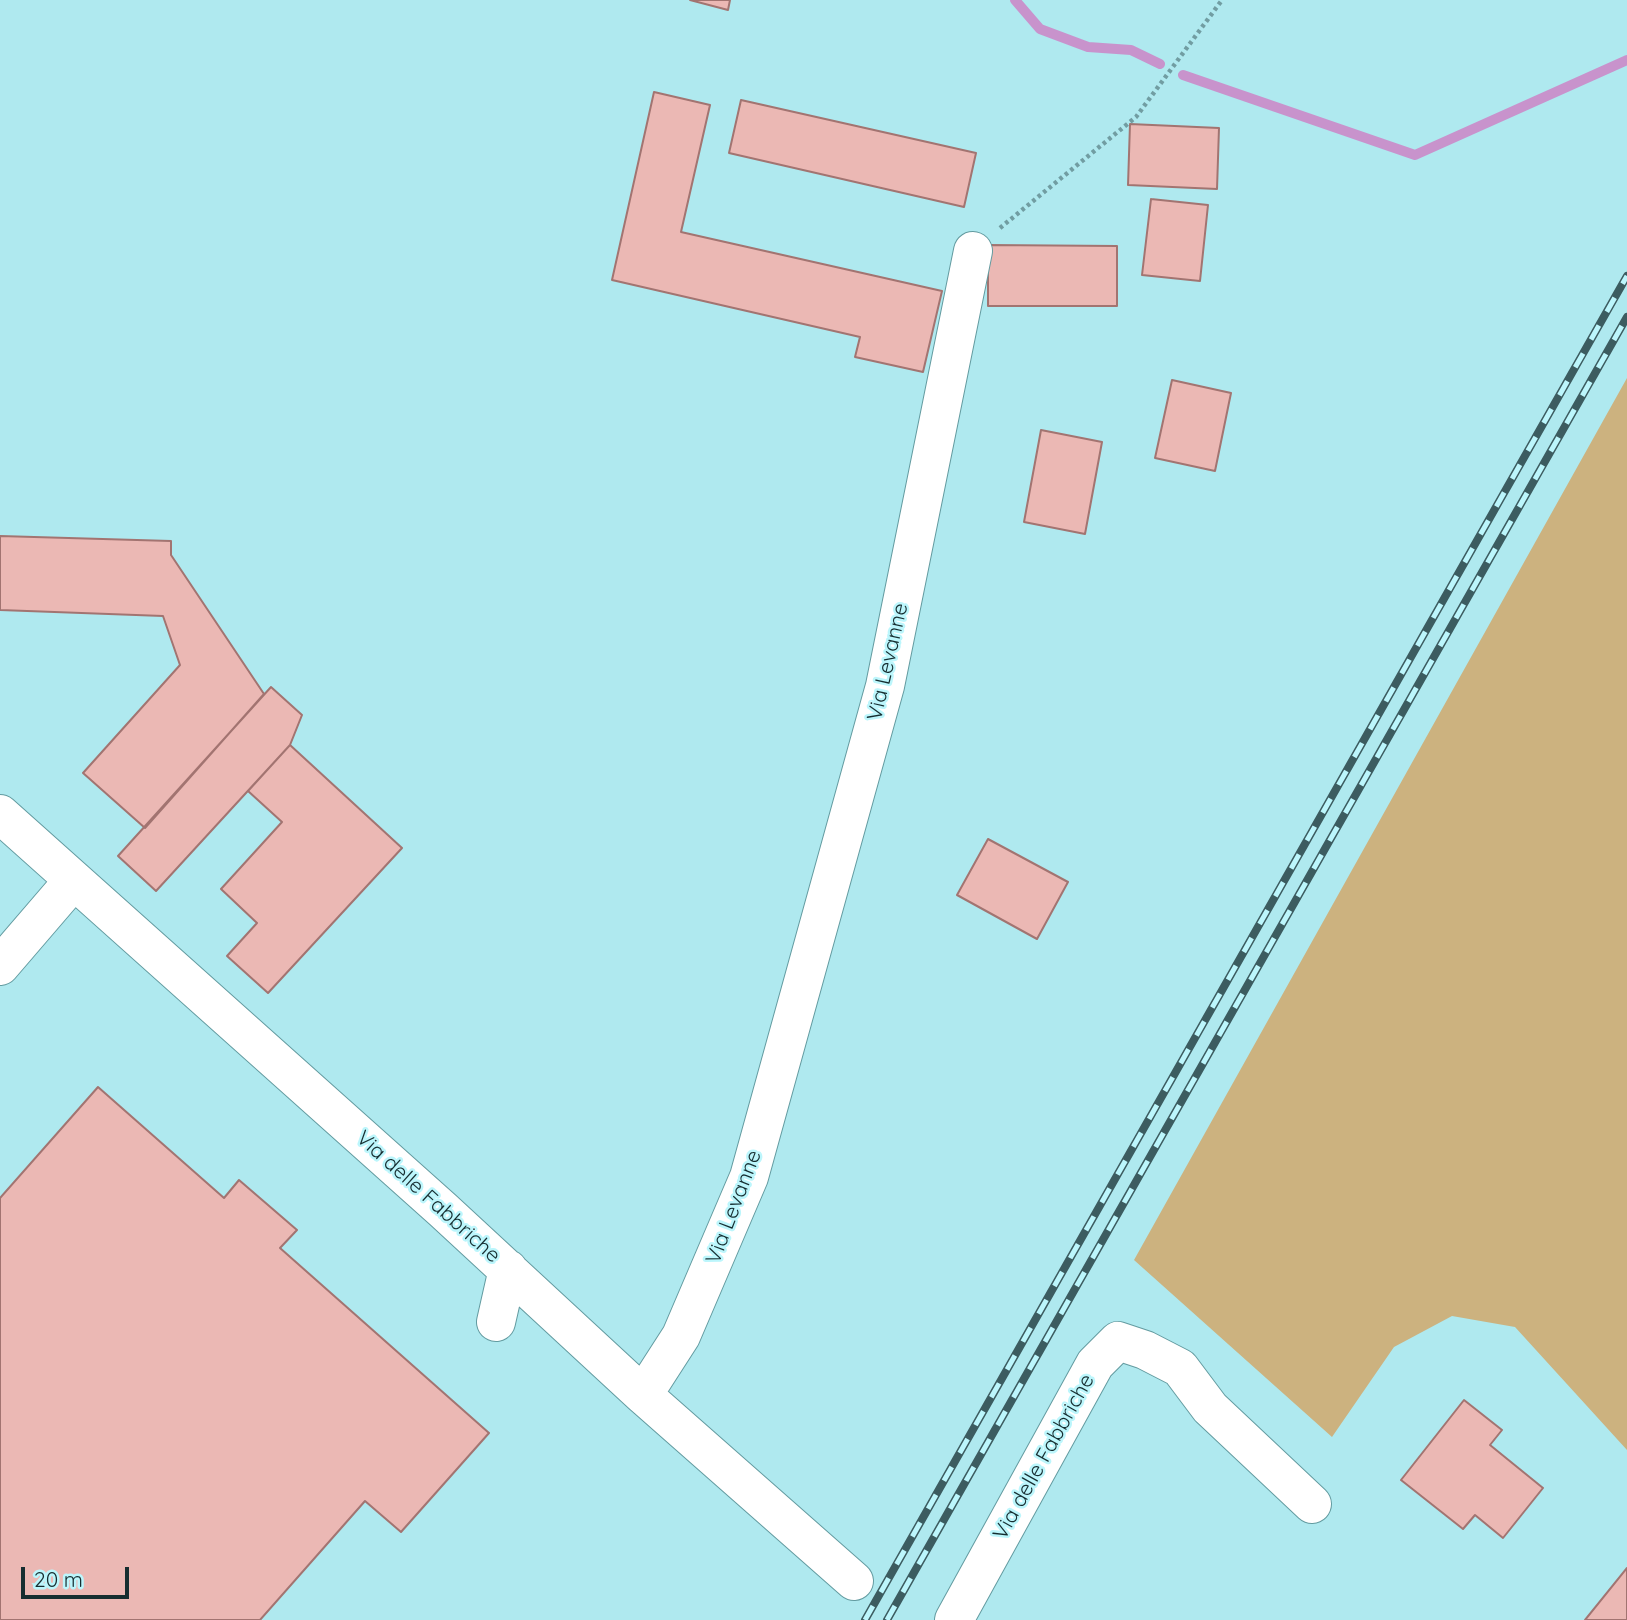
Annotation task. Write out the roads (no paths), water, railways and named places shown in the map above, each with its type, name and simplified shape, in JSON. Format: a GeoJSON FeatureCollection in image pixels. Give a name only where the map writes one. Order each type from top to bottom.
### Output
{"type":"FeatureCollection","features":[{"type":"Feature","properties":{"kind":"street","name":"Via Levanne"},"geometry":{"type":"LineString","coordinates":[[643,1395],[681,1336],[749,1177],[885,686],[973,251]]}},
{"type":"Feature","properties":{"kind":"street","name":"Via delle Fabbriche"},"geometry":{"type":"LineString","coordinates":[[0,814],[508,1269],[643,1395],[854,1581]]}},
{"type":"Feature","properties":{"kind":"street"},"geometry":{"type":"LineString","coordinates":[[0,966],[73,881]]}},
{"type":"Feature","properties":{"kind":"street"},"geometry":{"type":"LineString","coordinates":[[496,1322],[508,1269]]}},
{"type":"Feature","properties":{"kind":"street","name":"Via delle Fabbriche"},"geometry":{"type":"LineString","coordinates":[[954,1620],[1095,1364],[1118,1341],[1146,1350],[1180,1368],[1210,1408],[1312,1504]]}},
{"type":"Feature","properties":{"kind":"waterway"},"geometry":{"type":"LineString","coordinates":[[1015,0],[1040,29],[1088,47],[1131,50],[1160,64]]}},
{"type":"Feature","properties":{"kind":"waterway"},"geometry":{"type":"LineString","coordinates":[[1183,75],[1415,155],[1627,60]]}},
{"type":"Feature","properties":{"kind":"railway"},"geometry":{"type":"LineString","coordinates":[[865,1620],[1627,276]]}},
{"type":"Feature","properties":{"kind":"railway"},"geometry":{"type":"LineString","coordinates":[[887,1620],[1627,317]]}}]}
